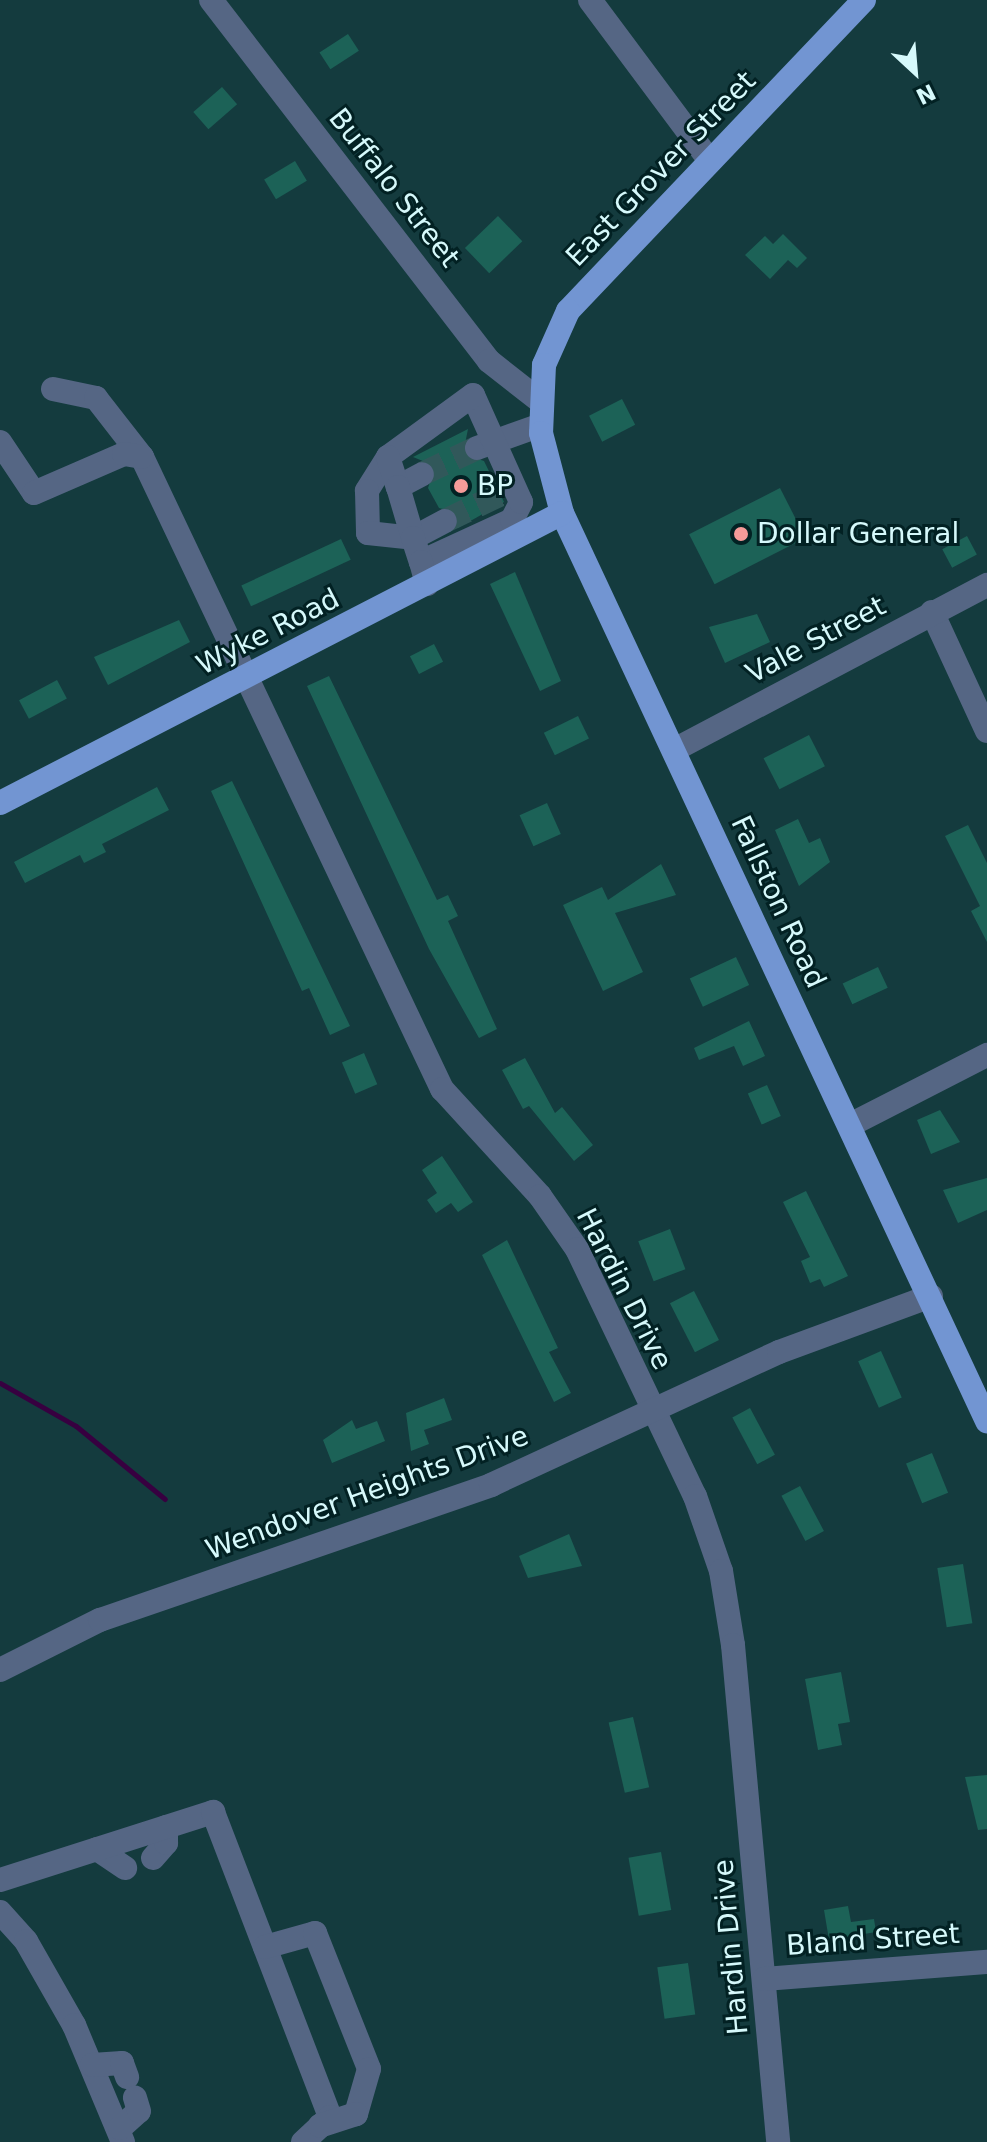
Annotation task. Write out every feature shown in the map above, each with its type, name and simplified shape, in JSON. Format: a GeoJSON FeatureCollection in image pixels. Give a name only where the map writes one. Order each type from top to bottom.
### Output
{"type":"FeatureCollection","features":[{"type":"Feature","properties":{"kind":"main road","name":"East Grover Street"},"geometry":{"type":"LineString","coordinates":[[541,413],[549,346],[568,311],[864,0]]}},
{"type":"Feature","properties":{"kind":"main road","name":"Fallston Road"},"geometry":{"type":"LineString","coordinates":[[541,413],[550,474],[562,513],[987,1421]]}},
{"type":"Feature","properties":{"kind":"main road","name":"Wyke Road"},"geometry":{"type":"LineString","coordinates":[[0,803],[247,676],[424,573],[488,541],[562,513]]}},
{"type":"Feature","properties":{"kind":"street","name":"Buffalo Street"},"geometry":{"type":"LineString","coordinates":[[211,0],[493,365],[541,413]]}},
{"type":"Feature","properties":{"kind":"street"},"geometry":{"type":"LineString","coordinates":[[590,0],[710,161]]}},
{"type":"Feature","properties":{"kind":"street"},"geometry":{"type":"LineString","coordinates":[[445,521],[413,538],[368,533],[367,491],[388,457],[473,395],[493,365]]}},
{"type":"Feature","properties":{"kind":"street","name":"Hardin Drive"},"geometry":{"type":"LineString","coordinates":[[53,389],[96,398],[142,457],[442,1089],[540,1196],[577,1249],[652,1410],[721,1571],[778,2142]]}},
{"type":"Feature","properties":{"kind":"street"},"geometry":{"type":"LineString","coordinates":[[473,395],[485,444],[507,490],[521,502],[512,520],[488,541]]}},
{"type":"Feature","properties":{"kind":"street"},"geometry":{"type":"LineString","coordinates":[[485,444],[541,413]]}},
{"type":"Feature","properties":{"kind":"street"},"geometry":{"type":"LineString","coordinates":[[0,442],[34,493],[124,454],[142,457]]}},
{"type":"Feature","properties":{"kind":"street"},"geometry":{"type":"LineString","coordinates":[[388,457],[424,573]]}},
{"type":"Feature","properties":{"kind":"street"},"geometry":{"type":"LineString","coordinates":[[398,487],[422,474]]}},
{"type":"Feature","properties":{"kind":"street"},"geometry":{"type":"LineString","coordinates":[[507,490],[550,474]]}},
{"type":"Feature","properties":{"kind":"street","name":"Vale Street"},"geometry":{"type":"LineString","coordinates":[[674,750],[987,585]]}},
{"type":"Feature","properties":{"kind":"street"},"geometry":{"type":"LineString","coordinates":[[932,612],[987,731]]}},
{"type":"Feature","properties":{"kind":"street"},"geometry":{"type":"LineString","coordinates":[[850,1125],[987,1055]]}},
{"type":"Feature","properties":{"kind":"street","name":"Wendover Heights Drive"},"geometry":{"type":"LineString","coordinates":[[0,1670],[100,1620],[491,1485],[779,1352],[931,1296]]}},
{"type":"Feature","properties":{"kind":"street"},"geometry":{"type":"LineString","coordinates":[[0,1880],[213,1812],[330,2117],[312,2134]]}},
{"type":"Feature","properties":{"kind":"street"},"geometry":{"type":"LineString","coordinates":[[153,1858],[166,1843],[166,1827]]}},
{"type":"Feature","properties":{"kind":"street"},"geometry":{"type":"LineString","coordinates":[[97,1849],[125,1868]]}},
{"type":"Feature","properties":{"kind":"street"},"geometry":{"type":"LineString","coordinates":[[0,1912],[48,1977],[92,2065],[121,2135]]}},
{"type":"Feature","properties":{"kind":"street"},"geometry":{"type":"LineString","coordinates":[[265,1947],[315,1933],[369,2069],[356,2114],[312,2134]]}},
{"type":"Feature","properties":{"kind":"street","name":"Bland Street"},"geometry":{"type":"LineString","coordinates":[[764,1979],[987,1962]]}},
{"type":"Feature","properties":{"kind":"street"},"geometry":{"type":"LineString","coordinates":[[92,2065],[122,2063],[139,2111],[121,2135]]}},
{"type":"Feature","properties":{"kind":"building"},"geometry":{"type":"Polygon","coordinates":[[[348,34],[359,51],[330,69],[319,53],[348,34]]]}},
{"type":"Feature","properties":{"kind":"building"},"geometry":{"type":"Polygon","coordinates":[[[222,87],[237,104],[208,129],[193,112],[222,87]]]}},
{"type":"Feature","properties":{"kind":"building"},"geometry":{"type":"Polygon","coordinates":[[[295,161],[307,181],[276,199],[264,180],[295,161]]]}},
{"type":"Feature","properties":{"kind":"building"},"geometry":{"type":"Polygon","coordinates":[[[498,216],[522,241],[489,273],[465,248],[498,216]]]}},
{"type":"Feature","properties":{"kind":"building"},"geometry":{"type":"Polygon","coordinates":[[[783,234],[807,258],[797,268],[788,260],[770,279],[745,255],[765,236],[773,244],[783,234]]]}},
{"type":"Feature","properties":{"kind":"building"},"geometry":{"type":"Polygon","coordinates":[[[622,399],[635,425],[602,442],[589,416],[622,399]]]}},
{"type":"Feature","properties":{"kind":"building"},"geometry":{"type":"Polygon","coordinates":[[[468,429],[463,454],[484,461],[504,502],[458,528],[458,513],[439,508],[428,488],[435,466],[413,457],[468,429]]]}},
{"type":"Feature","properties":{"kind":"building"},"geometry":{"type":"Polygon","coordinates":[[[780,488],[805,538],[715,584],[689,534],[780,488]]]}},
{"type":"Feature","properties":{"kind":"building"},"geometry":{"type":"Polygon","coordinates":[[[967,536],[977,555],[952,568],[942,549],[967,536]]]}},
{"type":"Feature","properties":{"kind":"building"},"geometry":{"type":"Polygon","coordinates":[[[341,539],[351,560],[251,606],[241,585],[341,539]]]}},
{"type":"Feature","properties":{"kind":"building"},"geometry":{"type":"Polygon","coordinates":[[[515,572],[561,681],[540,691],[490,584],[515,572]]]}},
{"type":"Feature","properties":{"kind":"building"},"geometry":{"type":"Polygon","coordinates":[[[757,614],[770,642],[725,663],[709,627],[757,614]]]}},
{"type":"Feature","properties":{"kind":"building"},"geometry":{"type":"Polygon","coordinates":[[[179,620],[190,642],[108,685],[94,657],[179,620]]]}},
{"type":"Feature","properties":{"kind":"building"},"geometry":{"type":"Polygon","coordinates":[[[434,644],[443,662],[419,674],[410,656],[434,644]]]}},
{"type":"Feature","properties":{"kind":"building"},"geometry":{"type":"Polygon","coordinates":[[[329,676],[437,900],[448,895],[458,916],[448,921],[497,1029],[479,1038],[429,949],[307,686],[329,676]]]}},
{"type":"Feature","properties":{"kind":"building"},"geometry":{"type":"Polygon","coordinates":[[[57,680],[67,699],[29,719],[19,700],[57,680]]]}},
{"type":"Feature","properties":{"kind":"building"},"geometry":{"type":"Polygon","coordinates":[[[578,716],[589,738],[555,755],[544,733],[578,716]]]}},
{"type":"Feature","properties":{"kind":"building"},"geometry":{"type":"Polygon","coordinates":[[[809,735],[825,766],[779,789],[764,758],[809,735]]]}},
{"type":"Feature","properties":{"kind":"building"},"geometry":{"type":"Polygon","coordinates":[[[232,781],[350,1026],[330,1035],[309,988],[302,991],[211,791],[232,781]]]}},
{"type":"Feature","properties":{"kind":"building"},"geometry":{"type":"Polygon","coordinates":[[[157,787],[169,810],[102,844],[106,852],[84,863],[80,855],[25,883],[14,862],[157,787]]]}},
{"type":"Feature","properties":{"kind":"building"},"geometry":{"type":"Polygon","coordinates":[[[547,803],[561,834],[533,846],[520,815],[547,803]]]}},
{"type":"Feature","properties":{"kind":"building"},"geometry":{"type":"Polygon","coordinates":[[[798,819],[809,843],[820,838],[830,862],[799,886],[775,830],[798,819]]]}},
{"type":"Feature","properties":{"kind":"building"},"geometry":{"type":"Polygon","coordinates":[[[968,825],[987,863],[987,942],[971,911],[980,906],[945,836],[968,825]]]}},
{"type":"Feature","properties":{"kind":"building"},"geometry":{"type":"Polygon","coordinates":[[[661,864],[676,895],[615,913],[643,972],[603,991],[563,905],[602,887],[608,900],[661,864]]]}},
{"type":"Feature","properties":{"kind":"building"},"geometry":{"type":"Polygon","coordinates":[[[736,957],[749,985],[703,1007],[690,979],[736,957]]]}},
{"type":"Feature","properties":{"kind":"building"},"geometry":{"type":"Polygon","coordinates":[[[878,967],[888,988],[852,1004],[843,983],[878,967]]]}},
{"type":"Feature","properties":{"kind":"building"},"geometry":{"type":"Polygon","coordinates":[[[749,1021],[765,1056],[743,1066],[734,1046],[699,1060],[694,1048],[749,1021]]]}},
{"type":"Feature","properties":{"kind":"building"},"geometry":{"type":"Polygon","coordinates":[[[364,1053],[377,1084],[355,1094],[342,1062],[364,1053]]]}},
{"type":"Feature","properties":{"kind":"building"},"geometry":{"type":"Polygon","coordinates":[[[525,1058],[555,1113],[562,1107],[593,1145],[574,1161],[529,1106],[523,1109],[502,1070],[525,1058]]]}},
{"type":"Feature","properties":{"kind":"building"},"geometry":{"type":"Polygon","coordinates":[[[767,1085],[781,1116],[762,1125],[748,1094],[767,1085]]]}},
{"type":"Feature","properties":{"kind":"building"},"geometry":{"type":"Polygon","coordinates":[[[940,1110],[960,1142],[931,1154],[917,1120],[940,1110]]]}},
{"type":"Feature","properties":{"kind":"building"},"geometry":{"type":"Polygon","coordinates":[[[442,1156],[473,1202],[458,1212],[451,1203],[436,1213],[427,1200],[437,1193],[422,1170],[442,1156]]]}},
{"type":"Feature","properties":{"kind":"building"},"geometry":{"type":"Polygon","coordinates":[[[987,1178],[987,1210],[958,1223],[943,1190],[987,1178]]]}},
{"type":"Feature","properties":{"kind":"building"},"geometry":{"type":"Polygon","coordinates":[[[806,1191],[848,1276],[824,1287],[820,1279],[810,1283],[801,1261],[810,1257],[783,1202],[806,1191]]]}},
{"type":"Feature","properties":{"kind":"building"},"geometry":{"type":"Polygon","coordinates":[[[670,1229],[685,1269],[654,1281],[638,1241],[670,1229]]]}},
{"type":"Feature","properties":{"kind":"building"},"geometry":{"type":"Polygon","coordinates":[[[507,1240],[558,1348],[549,1352],[571,1393],[554,1402],[482,1255],[507,1240]]]}},
{"type":"Feature","properties":{"kind":"building"},"geometry":{"type":"Polygon","coordinates":[[[694,1291],[719,1340],[695,1352],[670,1303],[694,1291]]]}},
{"type":"Feature","properties":{"kind":"building"},"geometry":{"type":"Polygon","coordinates":[[[881,1351],[902,1398],[879,1408],[858,1361],[881,1351]]]}},
{"type":"Feature","properties":{"kind":"building"},"geometry":{"type":"Polygon","coordinates":[[[444,1398],[452,1420],[424,1430],[429,1444],[411,1451],[406,1413],[444,1398]]]}},
{"type":"Feature","properties":{"kind":"building"},"geometry":{"type":"Polygon","coordinates":[[[750,1408],[775,1455],[757,1464],[732,1417],[750,1408]]]}},
{"type":"Feature","properties":{"kind":"building"},"geometry":{"type":"Polygon","coordinates":[[[352,1420],[356,1429],[377,1421],[385,1441],[332,1463],[323,1440],[352,1420]]]}},
{"type":"Feature","properties":{"kind":"building"},"geometry":{"type":"Polygon","coordinates":[[[932,1453],[948,1493],[922,1503],[906,1463],[932,1453]]]}},
{"type":"Feature","properties":{"kind":"building"},"geometry":{"type":"Polygon","coordinates":[[[800,1486],[824,1531],[805,1541],[781,1496],[800,1486]]]}},
{"type":"Feature","properties":{"kind":"building"},"geometry":{"type":"Polygon","coordinates":[[[569,1534],[582,1566],[528,1578],[519,1556],[569,1534]]]}},
{"type":"Feature","properties":{"kind":"building"},"geometry":{"type":"Polygon","coordinates":[[[963,1564],[972,1623],[947,1627],[937,1568],[963,1564]]]}},
{"type":"Feature","properties":{"kind":"building"},"geometry":{"type":"Polygon","coordinates":[[[841,1672],[850,1722],[838,1724],[842,1745],[818,1750],[805,1679],[841,1672]]]}},
{"type":"Feature","properties":{"kind":"building"},"geometry":{"type":"Polygon","coordinates":[[[633,1717],[649,1787],[625,1793],[609,1723],[633,1717]]]}},
{"type":"Feature","properties":{"kind":"building"},"geometry":{"type":"Polygon","coordinates":[[[987,1775],[987,1829],[978,1830],[965,1777],[987,1775]]]}},
{"type":"Feature","properties":{"kind":"building"},"geometry":{"type":"Polygon","coordinates":[[[661,1852],[671,1910],[639,1916],[629,1858],[661,1852]]]}},
{"type":"Feature","properties":{"kind":"building"},"geometry":{"type":"Polygon","coordinates":[[[848,1906],[851,1922],[874,1919],[876,1932],[829,1940],[824,1910],[848,1906]]]}},
{"type":"Feature","properties":{"kind":"building"},"geometry":{"type":"Polygon","coordinates":[[[688,1963],[695,2014],[665,2019],[657,1967],[688,1963]]]}},
{"type":"Feature","properties":{"kind":"waterway"},"geometry":{"type":"LineString","coordinates":[[0,1383],[76,1426],[165,1499]]}},
{"type":"Feature","properties":{"kind":"tunnel"},"geometry":{"type":"LineString","coordinates":[[422,474],[477,448]]}},
{"type":"Feature","properties":{"kind":"tunnel"},"geometry":{"type":"LineString","coordinates":[[445,521],[501,494]]}},
{"type":"Feature","properties":{"kind":"place","name":"BP"},"geometry":{"type":"Point","coordinates":[461,486]}},
{"type":"Feature","properties":{"kind":"place","name":"Dollar General"},"geometry":{"type":"Point","coordinates":[741,534]}}]}
